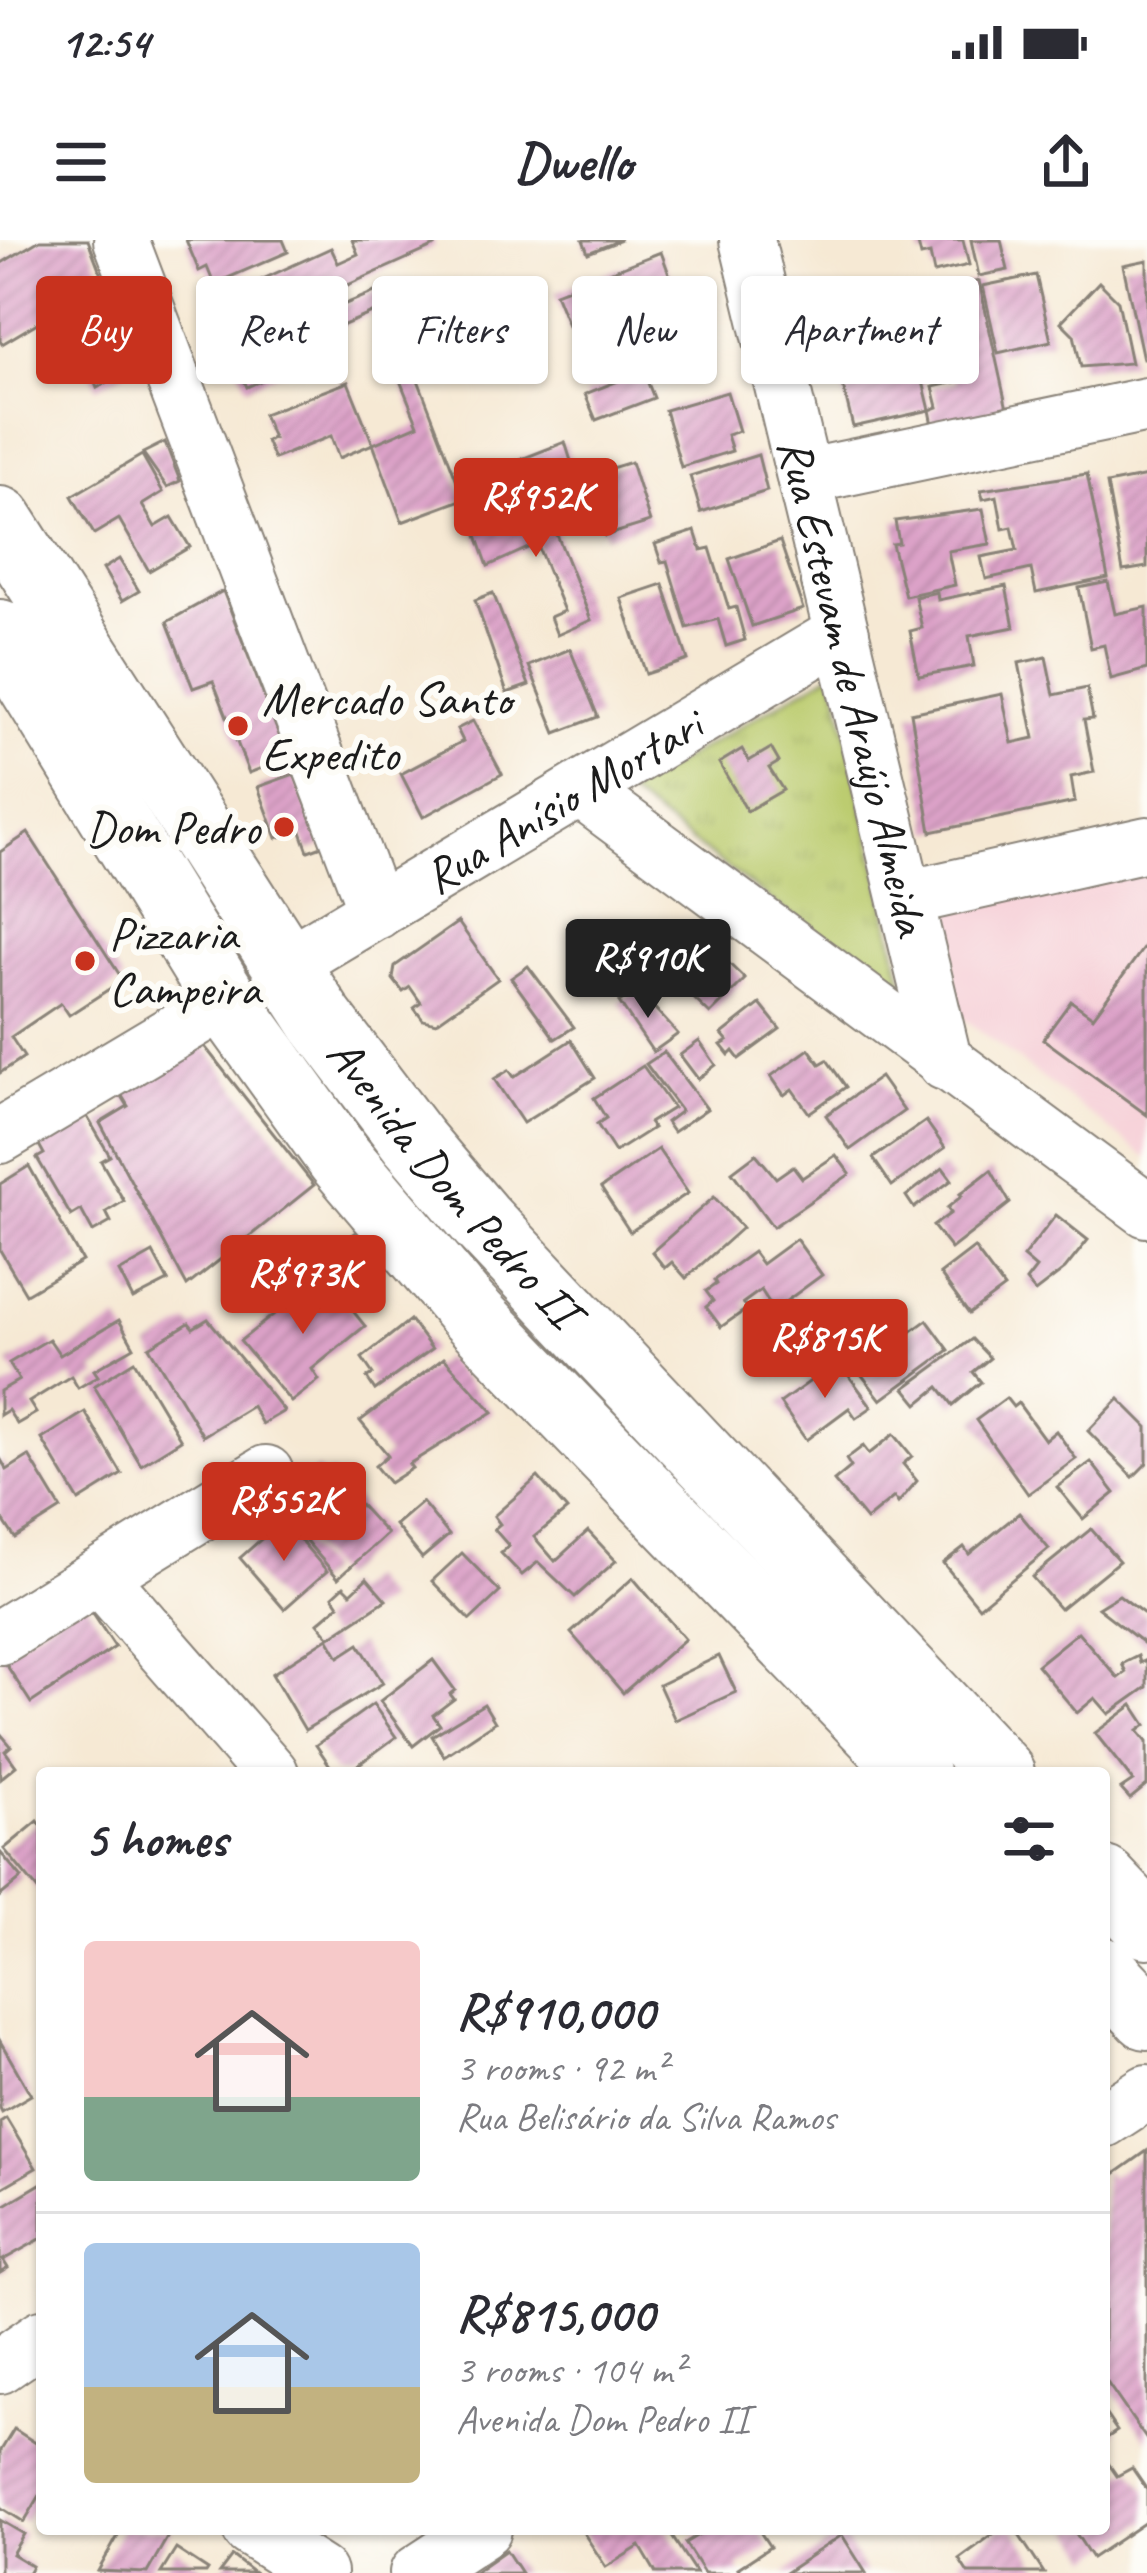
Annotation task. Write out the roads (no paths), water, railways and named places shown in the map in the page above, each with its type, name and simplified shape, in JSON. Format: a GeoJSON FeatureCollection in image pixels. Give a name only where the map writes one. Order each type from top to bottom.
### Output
{"type":"FeatureCollection","features":[{"type":"Feature","properties":{"kind":"main road","name":"Avenida Dom Pedro II"},"geometry":{"type":"LineString","coordinates":[[0,520],[284,966],[364,1078],[481,1222],[995,1767]]}},
{"type":"Feature","properties":{"kind":"main road","name":"Avenida Dom Pedro II"},"geometry":{"type":"LineString","coordinates":[[0,633],[226,1001],[340,1159],[466,1308],[894,1767]]}},
{"type":"Feature","properties":{"kind":"main road"},"geometry":{"type":"LineString","coordinates":[[1110,1886],[1147,1925]]}},
{"type":"Feature","properties":{"kind":"main road"},"geometry":{"type":"LineString","coordinates":[[1110,1977],[1147,2017]]}},
{"type":"Feature","properties":{"kind":"street"},"geometry":{"type":"LineString","coordinates":[[121,240],[376,912]]}},
{"type":"Feature","properties":{"kind":"street","name":"Rua Estevam de Araújo Almeida"},"geometry":{"type":"LineString","coordinates":[[747,240],[945,1063]]}},
{"type":"Feature","properties":{"kind":"street"},"geometry":{"type":"LineString","coordinates":[[804,477],[1147,405]]}},
{"type":"Feature","properties":{"kind":"street","name":"Rua Anísio Mortari"},"geometry":{"type":"LineString","coordinates":[[284,966],[842,633]]}},
{"type":"Feature","properties":{"kind":"street"},"geometry":{"type":"LineString","coordinates":[[580,790],[1147,1210]]}},
{"type":"Feature","properties":{"kind":"street"},"geometry":{"type":"LineString","coordinates":[[906,898],[1147,844]]}},
{"type":"Feature","properties":{"kind":"street"},"geometry":{"type":"LineString","coordinates":[[0,1136],[226,1001]]}},
{"type":"Feature","properties":{"kind":"street"},"geometry":{"type":"LineString","coordinates":[[0,1637],[266,1473]]}},
{"type":"Feature","properties":{"kind":"street"},"geometry":{"type":"LineString","coordinates":[[99,1576],[266,1767]]}},
{"type":"Feature","properties":{"kind":"street"},"geometry":{"type":"LineString","coordinates":[[1110,2116],[1147,2092]]}},
{"type":"Feature","properties":{"kind":"street"},"geometry":{"type":"LineString","coordinates":[[36,2341],[0,2366],[36,2391]]}},
{"type":"Feature","properties":{"kind":"street"},"geometry":{"type":"LineString","coordinates":[[259,2535],[319,2573]]}},
{"type":"Feature","properties":{"kind":"street"},"geometry":{"type":"LineString","coordinates":[[417,2573],[475,2535]]}},
{"type":"Feature","properties":{"kind":"place","name":"Mercado Santo Expedito"},"geometry":{"type":"Point","coordinates":[238,726]}},
{"type":"Feature","properties":{"kind":"place","name":"Dom Pedro"},"geometry":{"type":"Point","coordinates":[284,827]}},
{"type":"Feature","properties":{"kind":"place","name":"Pizzaria Campeira"},"geometry":{"type":"Point","coordinates":[85,961]}}]}
